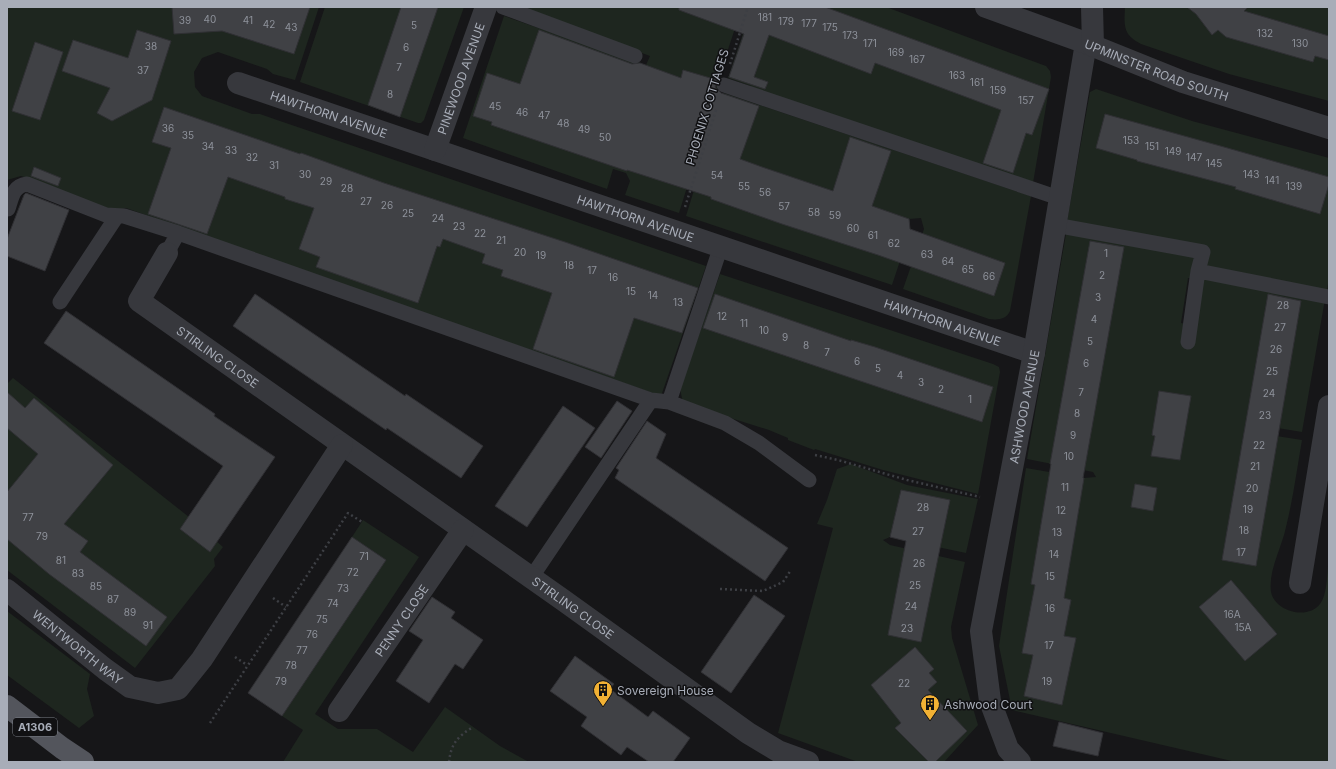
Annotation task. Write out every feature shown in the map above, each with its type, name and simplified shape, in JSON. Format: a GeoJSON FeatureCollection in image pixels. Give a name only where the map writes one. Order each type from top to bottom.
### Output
{"type":"FeatureCollection","features":[{"type":"Feature","properties":{"kind":"main road","name":"A1306"},"geometry":{"type":"LineString","coordinates":[[7,706],[83,762]]}},
{"type":"Feature","properties":{"kind":"street","name":"PINEWOOD AVENUE"},"geometry":{"type":"LineString","coordinates":[[435,150],[486,7]]}},
{"type":"Feature","properties":{"kind":"street","name":"UPMINSTER ROAD SOUTH"},"geometry":{"type":"LineString","coordinates":[[986,7],[1090,45],[1183,82],[1329,128]]}},
{"type":"Feature","properties":{"kind":"street","name":"ASHWOOD AVENUE"},"geometry":{"type":"LineString","coordinates":[[1020,762],[1008,749],[990,701],[981,631],[1034,353],[1060,198],[1090,45],[1092,7]]}},
{"type":"Feature","properties":{"kind":"street","name":"HAWTHORN AVENUE"},"geometry":{"type":"LineString","coordinates":[[238,83],[1034,353]]}},
{"type":"Feature","properties":{"kind":"street","name":"STIRLING CLOSE"},"geometry":{"type":"LineString","coordinates":[[167,253],[139,301],[748,733],[778,751],[808,762]]}},
{"type":"Feature","properties":{"kind":"street"},"geometry":{"type":"LineString","coordinates":[[1300,583],[1329,406]]}},
{"type":"Feature","properties":{"kind":"street","name":"WENTWORTH WAY"},"geometry":{"type":"LineString","coordinates":[[7,590],[105,669],[130,687],[158,693],[178,688],[202,659],[342,445]]}},
{"type":"Feature","properties":{"kind":"street","name":"PENNY CLOSE"},"geometry":{"type":"LineString","coordinates":[[339,711],[463,530]]}},
{"type":"Feature","properties":{"kind":"lane"},"geometry":{"type":"LineString","coordinates":[[502,7],[635,56]]}},
{"type":"Feature","properties":{"kind":"lane"},"geometry":{"type":"LineString","coordinates":[[724,85],[1060,198]]}},
{"type":"Feature","properties":{"kind":"lane"},"geometry":{"type":"LineString","coordinates":[[7,209],[16,188],[20,185],[27,184],[106,215],[124,216],[178,233],[651,400],[669,402],[725,423],[759,443],[809,480]]}},
{"type":"Feature","properties":{"kind":"lane"},"geometry":{"type":"LineString","coordinates":[[60,302],[117,216]]}},
{"type":"Feature","properties":{"kind":"lane"},"geometry":{"type":"LineString","coordinates":[[1055,225],[1203,252],[1198,271],[1188,342]]}},
{"type":"Feature","properties":{"kind":"lane"},"geometry":{"type":"LineString","coordinates":[[167,253],[178,233]]}},
{"type":"Feature","properties":{"kind":"lane"},"geometry":{"type":"LineString","coordinates":[[669,402],[721,246]]}},
{"type":"Feature","properties":{"kind":"lane"},"geometry":{"type":"LineString","coordinates":[[1198,271],[1329,297]]}},
{"type":"Feature","properties":{"kind":"lane"},"geometry":{"type":"LineString","coordinates":[[531,578],[651,400]]}},
{"type":"Feature","properties":{"kind":"path","name":"PHOENIX COTTAGES"},"geometry":{"type":"LineString","coordinates":[[684,212],[748,7]]}},
{"type":"Feature","properties":{"kind":"path"},"geometry":{"type":"LineString","coordinates":[[810,454],[838,460],[907,480],[1006,502]]}},
{"type":"Feature","properties":{"kind":"path"},"geometry":{"type":"LineString","coordinates":[[210,723],[348,514],[362,522]]}},
{"type":"Feature","properties":{"kind":"path"},"geometry":{"type":"LineString","coordinates":[[720,589],[763,591],[783,582],[791,570]]}},
{"type":"Feature","properties":{"kind":"path"},"geometry":{"type":"LineString","coordinates":[[276,600],[286,607]]}},
{"type":"Feature","properties":{"kind":"path"},"geometry":{"type":"LineString","coordinates":[[449,762],[450,749],[457,740],[473,727]]}},
{"type":"Feature","properties":{"kind":"shaded area"},"geometry":{"type":"Polygon","coordinates":[[[7,7],[319,7],[295,80],[273,74],[267,69],[218,52],[202,58],[194,72],[195,87],[202,96],[252,114],[260,114],[706,266],[661,396],[126,208],[115,211],[21,176],[7,180],[7,7]]]}},
{"type":"Feature","properties":{"kind":"shaded area"},"geometry":{"type":"Polygon","coordinates":[[[325,7],[464,7],[424,120],[421,123],[300,82],[325,7]]]}},
{"type":"Feature","properties":{"kind":"shaded area"},"geometry":{"type":"Polygon","coordinates":[[[518,7],[742,7],[716,86],[718,87],[679,213],[625,195],[630,181],[626,173],[613,169],[607,189],[463,138],[504,16],[646,65],[650,56],[518,7]]]}},
{"type":"Feature","properties":{"kind":"shaded area"},"geometry":{"type":"Polygon","coordinates":[[[752,7],[886,7],[1046,66],[1050,71],[1051,77],[1033,183],[751,88],[751,86],[728,78],[752,7]]]}},
{"type":"Feature","properties":{"kind":"shaded area"},"geometry":{"type":"Polygon","coordinates":[[[1125,7],[1329,7],[1329,101],[1229,74],[1141,44],[1131,37],[1126,29],[1125,7]]]}},
{"type":"Feature","properties":{"kind":"shaded area"},"geometry":{"type":"Polygon","coordinates":[[[1096,89],[1192,121],[1329,158],[1329,277],[1327,291],[1202,265],[1207,249],[1067,221],[1090,92],[1096,89]]]}},
{"type":"Feature","properties":{"kind":"shaded area"},"geometry":{"type":"Polygon","coordinates":[[[724,93],[1031,196],[1010,311],[1008,314],[1001,319],[989,319],[903,289],[924,229],[921,218],[909,219],[910,231],[892,285],[686,216],[724,93]]]}},
{"type":"Feature","properties":{"kind":"shaded area"},"geometry":{"type":"Polygon","coordinates":[[[1066,234],[1197,257],[1195,279],[1188,278],[1181,323],[1188,324],[1201,279],[1325,299],[1302,432],[1247,423],[1244,431],[1302,440],[1293,495],[1284,535],[1273,567],[1271,592],[1279,605],[1292,612],[1308,612],[1315,609],[1323,600],[1327,582],[1329,557],[1329,762],[1236,762],[1012,710],[999,646],[1026,468],[1084,478],[1096,477],[1093,472],[1027,459],[1066,234]]]}},
{"type":"Feature","properties":{"kind":"shaded area"},"geometry":{"type":"Polygon","coordinates":[[[720,274],[999,367],[1000,372],[978,494],[883,470],[815,449],[814,450],[788,440],[788,438],[769,430],[683,403],[680,389],[720,274]]]}},
{"type":"Feature","properties":{"kind":"shaded area"},"geometry":{"type":"Polygon","coordinates":[[[13,378],[189,517],[223,547],[214,559],[215,566],[135,668],[7,570],[7,384],[13,378]]]}},
{"type":"Feature","properties":{"kind":"shaded area"},"geometry":{"type":"Polygon","coordinates":[[[851,464],[907,485],[978,499],[966,553],[890,537],[883,540],[890,545],[965,562],[951,627],[952,638],[978,725],[944,762],[858,762],[778,733],[833,528],[817,524],[837,469],[851,464]]]}},
{"type":"Feature","properties":{"kind":"shaded area"},"geometry":{"type":"Polygon","coordinates":[[[363,520],[419,557],[315,714],[338,729],[377,729],[413,752],[445,707],[500,746],[529,762],[283,762],[303,730],[282,716],[386,560],[352,537],[363,520]]]}},
{"type":"Feature","properties":{"kind":"shaded area"},"geometry":{"type":"Polygon","coordinates":[[[7,611],[90,674],[87,689],[94,716],[79,728],[7,675],[7,611]]]}},
{"type":"Feature","properties":{"kind":"building"},"geometry":{"type":"Polygon","coordinates":[[[172,7],[310,7],[294,54],[222,31],[174,34],[172,7]]]}},
{"type":"Feature","properties":{"kind":"building"},"geometry":{"type":"Polygon","coordinates":[[[401,7],[438,7],[400,117],[368,105],[401,7]]]}},
{"type":"Feature","properties":{"kind":"building"},"geometry":{"type":"Polygon","coordinates":[[[679,7],[825,7],[1049,89],[1032,135],[1026,133],[1013,173],[983,163],[1001,110],[875,63],[871,74],[769,35],[754,77],[768,82],[765,89],[729,77],[744,34],[679,10],[679,7]]]}},
{"type":"Feature","properties":{"kind":"building"},"geometry":{"type":"Polygon","coordinates":[[[1187,7],[1248,7],[1244,11],[1329,36],[1329,60],[1315,56],[1313,62],[1226,37],[1218,30],[1212,35],[1196,14],[1187,7]]]}},
{"type":"Feature","properties":{"kind":"building"},"geometry":{"type":"Polygon","coordinates":[[[137,30],[171,41],[152,100],[112,121],[97,113],[110,88],[62,71],[73,40],[128,58],[137,30]]]}},
{"type":"Feature","properties":{"kind":"building"},"geometry":{"type":"Polygon","coordinates":[[[539,30],[632,64],[640,63],[681,78],[683,70],[717,80],[715,87],[721,93],[759,106],[740,159],[762,167],[833,191],[850,137],[891,151],[872,206],[909,219],[910,229],[1005,263],[994,296],[878,255],[782,224],[711,199],[711,197],[627,171],[491,125],[492,122],[473,116],[487,73],[520,84],[539,30]]]}},
{"type":"Feature","properties":{"kind":"building"},"geometry":{"type":"Polygon","coordinates":[[[35,42],[63,52],[40,120],[12,111],[35,42]]]}},
{"type":"Feature","properties":{"kind":"building"},"geometry":{"type":"Polygon","coordinates":[[[164,107],[300,154],[301,153],[384,183],[565,242],[698,288],[682,333],[634,318],[614,377],[533,349],[552,293],[501,276],[503,270],[482,263],[485,254],[443,239],[440,247],[437,246],[418,303],[316,267],[320,257],[299,249],[314,208],[285,199],[285,197],[228,177],[207,234],[148,214],[171,148],[152,142],[164,107]]]}},
{"type":"Feature","properties":{"kind":"building"},"geometry":{"type":"Polygon","coordinates":[[[1105,114],[1329,177],[1329,184],[1320,214],[1235,189],[1236,187],[1137,161],[1096,148],[1105,114]]]}},
{"type":"Feature","properties":{"kind":"building"},"geometry":{"type":"Polygon","coordinates":[[[34,167],[61,178],[58,186],[31,176],[34,167]]]}},
{"type":"Feature","properties":{"kind":"building"},"geometry":{"type":"Polygon","coordinates":[[[26,193],[69,210],[45,271],[7,256],[7,239],[26,193]]]}},
{"type":"Feature","properties":{"kind":"building"},"geometry":{"type":"Polygon","coordinates":[[[1090,241],[1124,247],[1083,478],[1064,598],[1071,600],[1064,636],[1076,638],[1062,705],[1024,696],[1033,655],[1022,653],[1035,585],[1031,584],[1050,464],[1090,241]]]}},
{"type":"Feature","properties":{"kind":"building"},"geometry":{"type":"Polygon","coordinates":[[[255,294],[405,396],[406,394],[483,446],[461,478],[387,428],[386,430],[233,326],[255,294]]]}},
{"type":"Feature","properties":{"kind":"building"},"geometry":{"type":"Polygon","coordinates":[[[715,294],[851,341],[875,347],[993,387],[982,422],[703,328],[715,294]]]}},
{"type":"Feature","properties":{"kind":"building"},"geometry":{"type":"Polygon","coordinates":[[[1268,294],[1301,301],[1256,566],[1222,560],[1268,294]]]}},
{"type":"Feature","properties":{"kind":"building"},"geometry":{"type":"Polygon","coordinates":[[[66,311],[215,414],[214,416],[275,457],[210,552],[180,529],[223,466],[44,343],[66,311]]]}},
{"type":"Feature","properties":{"kind":"building"},"geometry":{"type":"Polygon","coordinates":[[[1159,391],[1191,396],[1180,460],[1151,456],[1155,436],[1152,435],[1159,391]]]}},
{"type":"Feature","properties":{"kind":"building"},"geometry":{"type":"Polygon","coordinates":[[[7,392],[25,408],[34,398],[113,465],[64,524],[88,541],[80,552],[167,617],[146,646],[49,574],[7,539],[7,492],[38,454],[7,428],[7,392]]]}},
{"type":"Feature","properties":{"kind":"building"},"geometry":{"type":"Polygon","coordinates":[[[617,401],[632,411],[601,458],[585,447],[617,401]]]}},
{"type":"Feature","properties":{"kind":"building"},"geometry":{"type":"Polygon","coordinates":[[[563,406],[595,428],[527,527],[495,506],[563,406]]]}},
{"type":"Feature","properties":{"kind":"building"},"geometry":{"type":"Polygon","coordinates":[[[647,421],[666,434],[656,458],[788,548],[765,581],[615,478],[619,470],[616,468],[647,421]]]}},
{"type":"Feature","properties":{"kind":"building"},"geometry":{"type":"Polygon","coordinates":[[[1135,484],[1157,488],[1153,511],[1131,507],[1135,484]]]}},
{"type":"Feature","properties":{"kind":"building"},"geometry":{"type":"Polygon","coordinates":[[[901,490],[950,500],[921,642],[888,635],[906,541],[890,537],[901,490]]]}},
{"type":"Feature","properties":{"kind":"building"},"geometry":{"type":"Polygon","coordinates":[[[352,537],[386,560],[282,716],[248,693],[352,537]]]}},
{"type":"Feature","properties":{"kind":"building"},"geometry":{"type":"Polygon","coordinates":[[[1231,580],[1277,634],[1245,661],[1199,607],[1231,580]]]}},
{"type":"Feature","properties":{"kind":"building"},"geometry":{"type":"Polygon","coordinates":[[[754,595],[785,616],[731,693],[701,672],[754,595]]]}},
{"type":"Feature","properties":{"kind":"building"},"geometry":{"type":"Polygon","coordinates":[[[432,597],[455,612],[451,618],[483,640],[463,669],[455,664],[429,703],[396,681],[423,640],[409,631],[432,597]]]}},
{"type":"Feature","properties":{"kind":"building"},"geometry":{"type":"Polygon","coordinates":[[[915,647],[934,669],[929,673],[937,682],[928,690],[967,731],[935,762],[929,762],[895,728],[901,723],[871,685],[915,647]]]}},
{"type":"Feature","properties":{"kind":"building","name":"Sovereign House"},"geometry":{"type":"Polygon","coordinates":[[[575,656],[614,684],[610,689],[648,717],[653,711],[690,738],[673,762],[649,762],[627,747],[621,755],[581,726],[587,717],[550,691],[575,656]]]}},
{"type":"Feature","properties":{"kind":"building"},"geometry":{"type":"Polygon","coordinates":[[[1059,722],[1103,733],[1098,756],[1053,746],[1059,722]]]}},
{"type":"Feature","properties":{"kind":"place","name":"Sovereign House"},"geometry":{"type":"Point","coordinates":[603,707]}},
{"type":"Feature","properties":{"kind":"place","name":"Ashwood Court"},"geometry":{"type":"Point","coordinates":[930,721]}}]}
